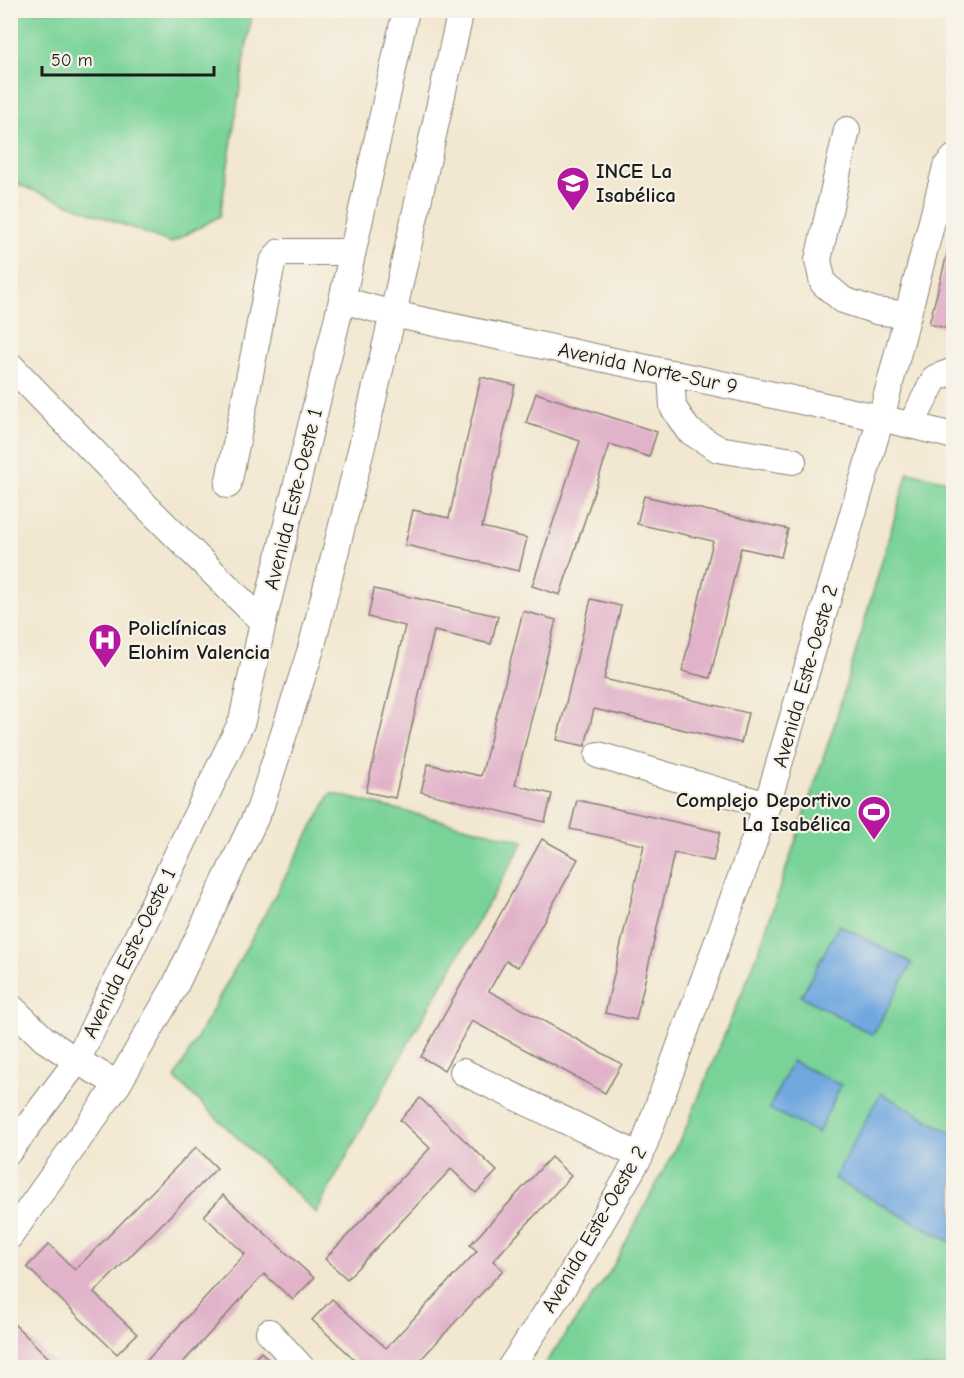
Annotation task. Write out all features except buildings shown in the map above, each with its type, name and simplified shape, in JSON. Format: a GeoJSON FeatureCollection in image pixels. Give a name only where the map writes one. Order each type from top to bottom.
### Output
{"type":"FeatureCollection","features":[{"type":"Feature","properties":{"kind":"street","name":"Avenida Este-Oeste 1"},"geometry":{"type":"LineString","coordinates":[[10,1150],[77,1061],[242,721],[263,622],[342,300],[406,10]]}},
{"type":"Feature","properties":{"kind":"street"},"geometry":{"type":"LineString","coordinates":[[10,1236],[118,1084],[174,988],[260,808],[311,649],[393,314],[461,10]]}},
{"type":"Feature","properties":{"kind":"street"},"geometry":{"type":"LineString","coordinates":[[847,130],[818,260],[823,283],[843,300],[876,311],[908,315]]}},
{"type":"Feature","properties":{"kind":"street","name":"Avenida Este-Oeste 2"},"geometry":{"type":"LineString","coordinates":[[510,1368],[566,1283],[640,1156],[767,805],[881,418],[945,166],[953,158]]}},
{"type":"Feature","properties":{"kind":"street"},"geometry":{"type":"LineString","coordinates":[[228,485],[272,263],[280,252],[352,252]]}},
{"type":"Feature","properties":{"kind":"street","name":"Avenida Norte-Sur 9"},"geometry":{"type":"LineString","coordinates":[[342,300],[393,314],[881,418],[954,436]]}},
{"type":"Feature","properties":{"kind":"street"},"geometry":{"type":"LineString","coordinates":[[10,364],[149,509],[263,622]]}},
{"type":"Feature","properties":{"kind":"street"},"geometry":{"type":"LineString","coordinates":[[911,425],[935,378],[954,371]]}},
{"type":"Feature","properties":{"kind":"street"},"geometry":{"type":"LineString","coordinates":[[671,373],[673,407],[688,430],[718,449],[793,461]]}},
{"type":"Feature","properties":{"kind":"street"},"geometry":{"type":"LineString","coordinates":[[598,755],[767,805]]}},
{"type":"Feature","properties":{"kind":"street"},"geometry":{"type":"LineString","coordinates":[[10,1006],[44,1039],[118,1084]]}},
{"type":"Feature","properties":{"kind":"street"},"geometry":{"type":"LineString","coordinates":[[463,1072],[640,1156]]}},
{"type":"Feature","properties":{"kind":"street"},"geometry":{"type":"LineString","coordinates":[[269,1332],[303,1368]]}},
{"type":"Feature","properties":{"kind":"green space"},"geometry":{"type":"Polygon","coordinates":[[[10,11],[252,11],[220,216],[171,243],[11,182],[10,11]]]}},
{"type":"Feature","properties":{"kind":"green space","name":"Complejo Deportivo La Isabélica"},"geometry":{"type":"Polygon","coordinates":[[[908,472],[953,482],[953,1367],[542,1368],[611,1270],[686,1128],[757,956],[834,726],[908,472]]]}},
{"type":"Feature","properties":{"kind":"green space"},"geometry":{"type":"Polygon","coordinates":[[[331,793],[524,841],[400,1058],[316,1213],[175,1078],[331,793]]]}},
{"type":"Feature","properties":{"kind":"water"},"geometry":{"type":"Polygon","coordinates":[[[839,925],[912,963],[873,1035],[801,996],[839,925]]]}},
{"type":"Feature","properties":{"kind":"water"},"geometry":{"type":"Polygon","coordinates":[[[792,1061],[841,1085],[818,1133],[769,1109],[792,1061]]]}},
{"type":"Feature","properties":{"kind":"water"},"geometry":{"type":"Polygon","coordinates":[[[881,1093],[953,1134],[953,1243],[834,1179],[881,1093]]]}},
{"type":"Feature","properties":{"kind":"waterway"},"geometry":{"type":"LineString","coordinates":[[906,10],[954,20]]}},
{"type":"Feature","properties":{"kind":"place","name":"INCE La Isabélica"},"geometry":{"type":"Point","coordinates":[573,212]}},
{"type":"Feature","properties":{"kind":"place","name":"Policlínicas Elohim Valencia"},"geometry":{"type":"Point","coordinates":[105,669]}},
{"type":"Feature","properties":{"kind":"place","name":"Complejo Deportivo La Isabélica"},"geometry":{"type":"Point","coordinates":[874,841]}}]}
